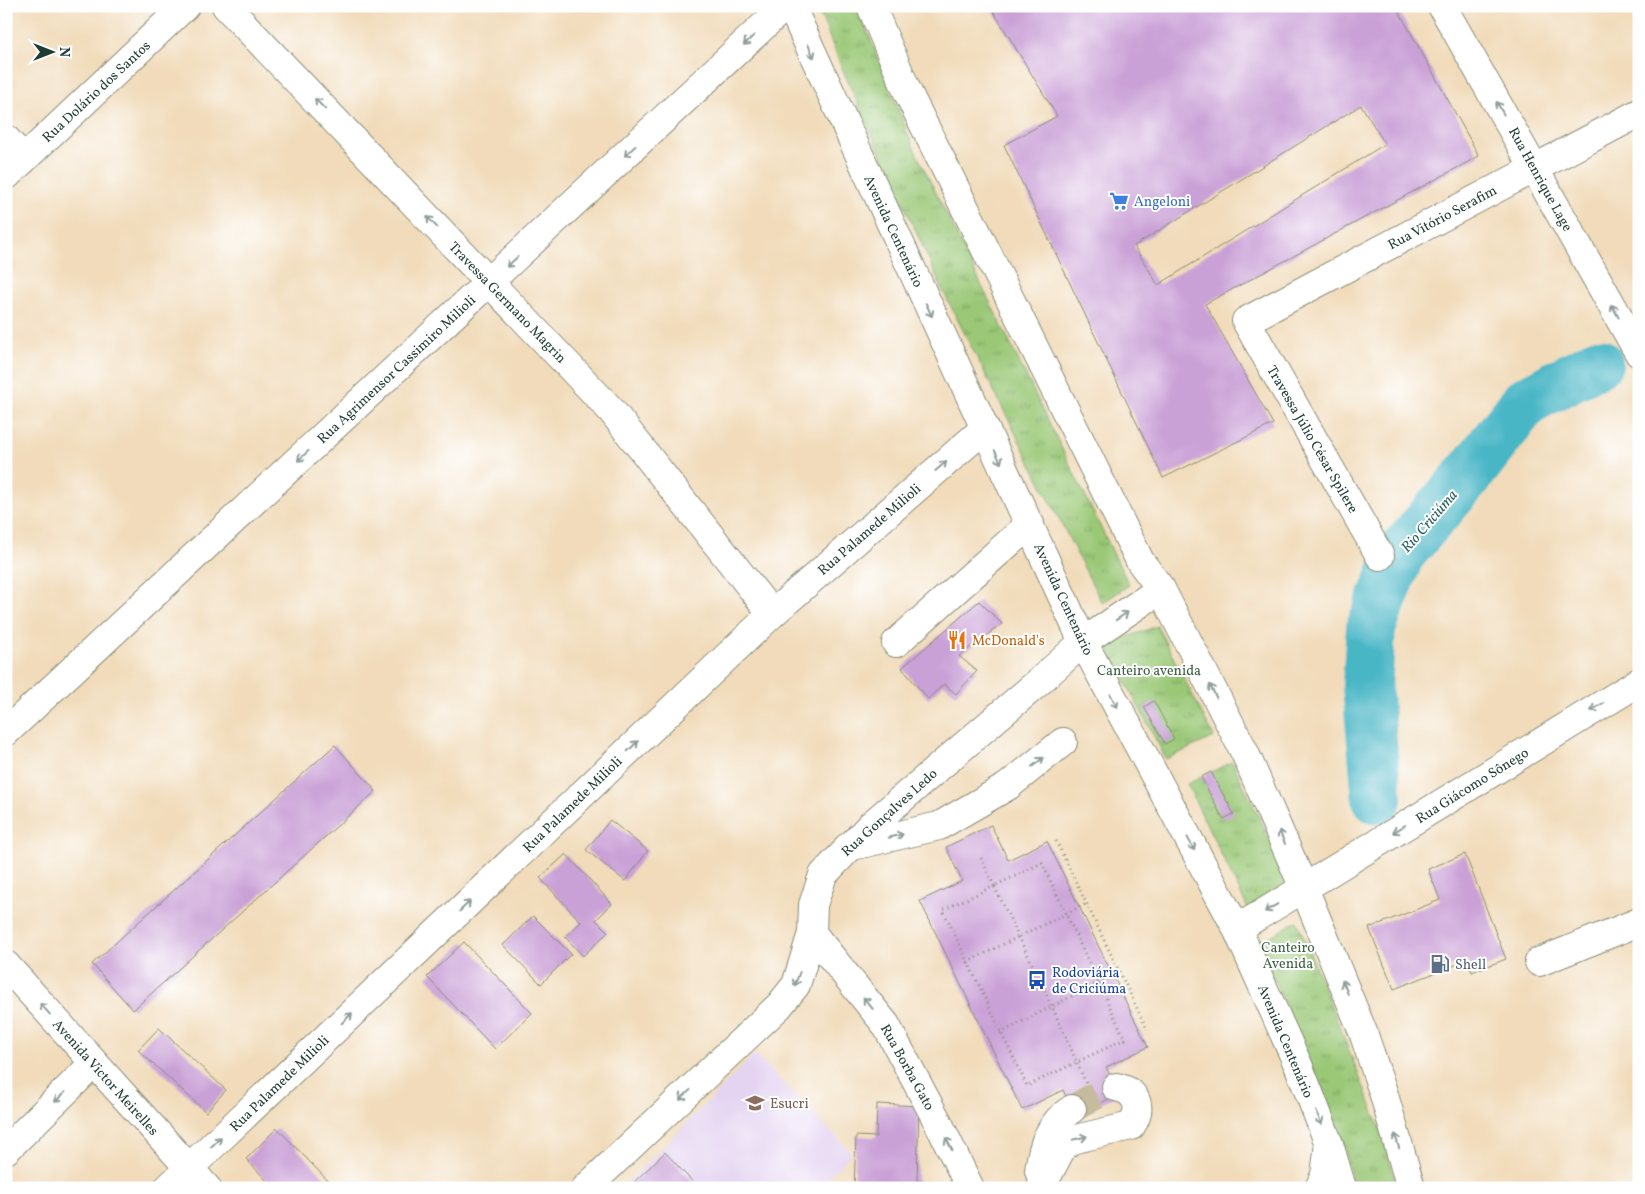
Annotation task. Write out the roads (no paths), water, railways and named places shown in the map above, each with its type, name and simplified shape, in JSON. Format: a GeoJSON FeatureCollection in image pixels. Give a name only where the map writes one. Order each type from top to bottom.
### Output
{"type":"FeatureCollection","features":[{"type":"Feature","properties":{"kind":"street","name":"Rua Dolário dos Santos"},"geometry":{"type":"LineString","coordinates":[[12,158],[185,6]]}},
{"type":"Feature","properties":{"kind":"street","name":"Travessa Germano Magrin"},"geometry":{"type":"LineString","coordinates":[[226,6],[611,410],[772,614]]}},
{"type":"Feature","properties":{"kind":"street","name":"Rua Agrimensor Cassimiro Milioli"},"geometry":{"type":"LineString","coordinates":[[6,732],[784,6]]}},
{"type":"Feature","properties":{"kind":"street","name":"Avenida Centenário"},"geometry":{"type":"LineString","coordinates":[[791,6],[1083,642],[1237,928],[1299,1067],[1329,1144],[1342,1188]]}},
{"type":"Feature","properties":{"kind":"street"},"geometry":{"type":"LineString","coordinates":[[871,6],[908,93],[1140,561],[1161,589],[1245,753],[1304,888],[1363,1032],[1384,1095],[1411,1188]]}},
{"type":"Feature","properties":{"kind":"street","name":"Rua Henrique Lage"},"geometry":{"type":"LineString","coordinates":[[1442,6],[1639,353]]}},
{"type":"Feature","properties":{"kind":"street","name":"Rua Vitório Serafim"},"geometry":{"type":"LineString","coordinates":[[1246,321],[1639,113]]}},
{"type":"Feature","properties":{"kind":"street","name":"Travessa Júlio César Spilere"},"geometry":{"type":"LineString","coordinates":[[1246,321],[1380,556]]}},
{"type":"Feature","properties":{"kind":"street","name":"Rua Palamede Milioli"},"geometry":{"type":"LineString","coordinates":[[168,1188],[198,1178],[772,614],[984,429]]}},
{"type":"Feature","properties":{"kind":"street"},"geometry":{"type":"LineString","coordinates":[[896,643],[1030,524]]}},
{"type":"Feature","properties":{"kind":"street","name":"Rua Gonçalves Ledo"},"geometry":{"type":"LineString","coordinates":[[586,1188],[779,1006],[796,985],[812,933],[813,905],[823,875],[848,848],[870,826],[1083,642],[1161,589]]}},
{"type":"Feature","properties":{"kind":"street","name":"Rua Giácomo Sônego"},"geometry":{"type":"LineString","coordinates":[[1237,928],[1639,682]]}},
{"type":"Feature","properties":{"kind":"street"},"geometry":{"type":"LineString","coordinates":[[848,848],[939,826],[1008,786],[1063,742]]}},
{"type":"Feature","properties":{"kind":"street"},"geometry":{"type":"LineString","coordinates":[[1539,962],[1639,922]]}},
{"type":"Feature","properties":{"kind":"street","name":"Rua Borba Gato"},"geometry":{"type":"LineString","coordinates":[[812,933],[886,1026],[939,1124],[970,1188]]}},
{"type":"Feature","properties":{"kind":"street","name":"Avenida Victor Meirelles"},"geometry":{"type":"LineString","coordinates":[[6,966],[198,1178]]}},
{"type":"Feature","properties":{"kind":"street"},"geometry":{"type":"LineString","coordinates":[[6,1150],[94,1063]]}},
{"type":"Feature","properties":{"kind":"street"},"geometry":{"type":"LineString","coordinates":[[1039,1188],[1062,1148],[1071,1140],[1130,1126],[1135,1120],[1138,1105],[1132,1093],[1116,1088]]}},
{"type":"Feature","properties":{"kind":"street"},"geometry":{"type":"LineString","coordinates":[[1039,1188],[1042,1151],[1052,1128],[1072,1109]]}},
{"type":"Feature","properties":{"kind":"street"},"geometry":{"type":"LineString","coordinates":[[1319,1188],[1326,1175],[1329,1144]]}},
{"type":"Feature","properties":{"kind":"waterway","name":"Rio Criciúma"},"geometry":{"type":"LineString","coordinates":[[1377,799],[1367,685],[1371,628],[1400,554],[1467,477],[1526,401],[1598,363]]}},
{"type":"Feature","properties":{"kind":"tunnel"},"geometry":{"type":"LineString","coordinates":[[1072,1109],[1104,1091],[1116,1087]]}},
{"type":"Feature","properties":{"kind":"place","name":"Angeloni"},"geometry":{"type":"Point","coordinates":[1119,201]}},
{"type":"Feature","properties":{"kind":"place","name":"McDonald's"},"geometry":{"type":"Point","coordinates":[957,640]}},
{"type":"Feature","properties":{"kind":"place","name":"Shell"},"geometry":{"type":"Point","coordinates":[1440,964]}},
{"type":"Feature","properties":{"kind":"place","name":"Rodoviária de Criciúma"},"geometry":{"type":"Point","coordinates":[1037,980]}},
{"type":"Feature","properties":{"kind":"place","name":"Esucri"},"geometry":{"type":"Point","coordinates":[755,1103]}},
{"type":"Feature","properties":{"kind":"park label","name":"Canteiro avenida"},"geometry":{"type":"Point","coordinates":[1149,670]}},
{"type":"Feature","properties":{"kind":"park label","name":"Canteiro Avenida"},"geometry":{"type":"Point","coordinates":[1288,956]}}]}
